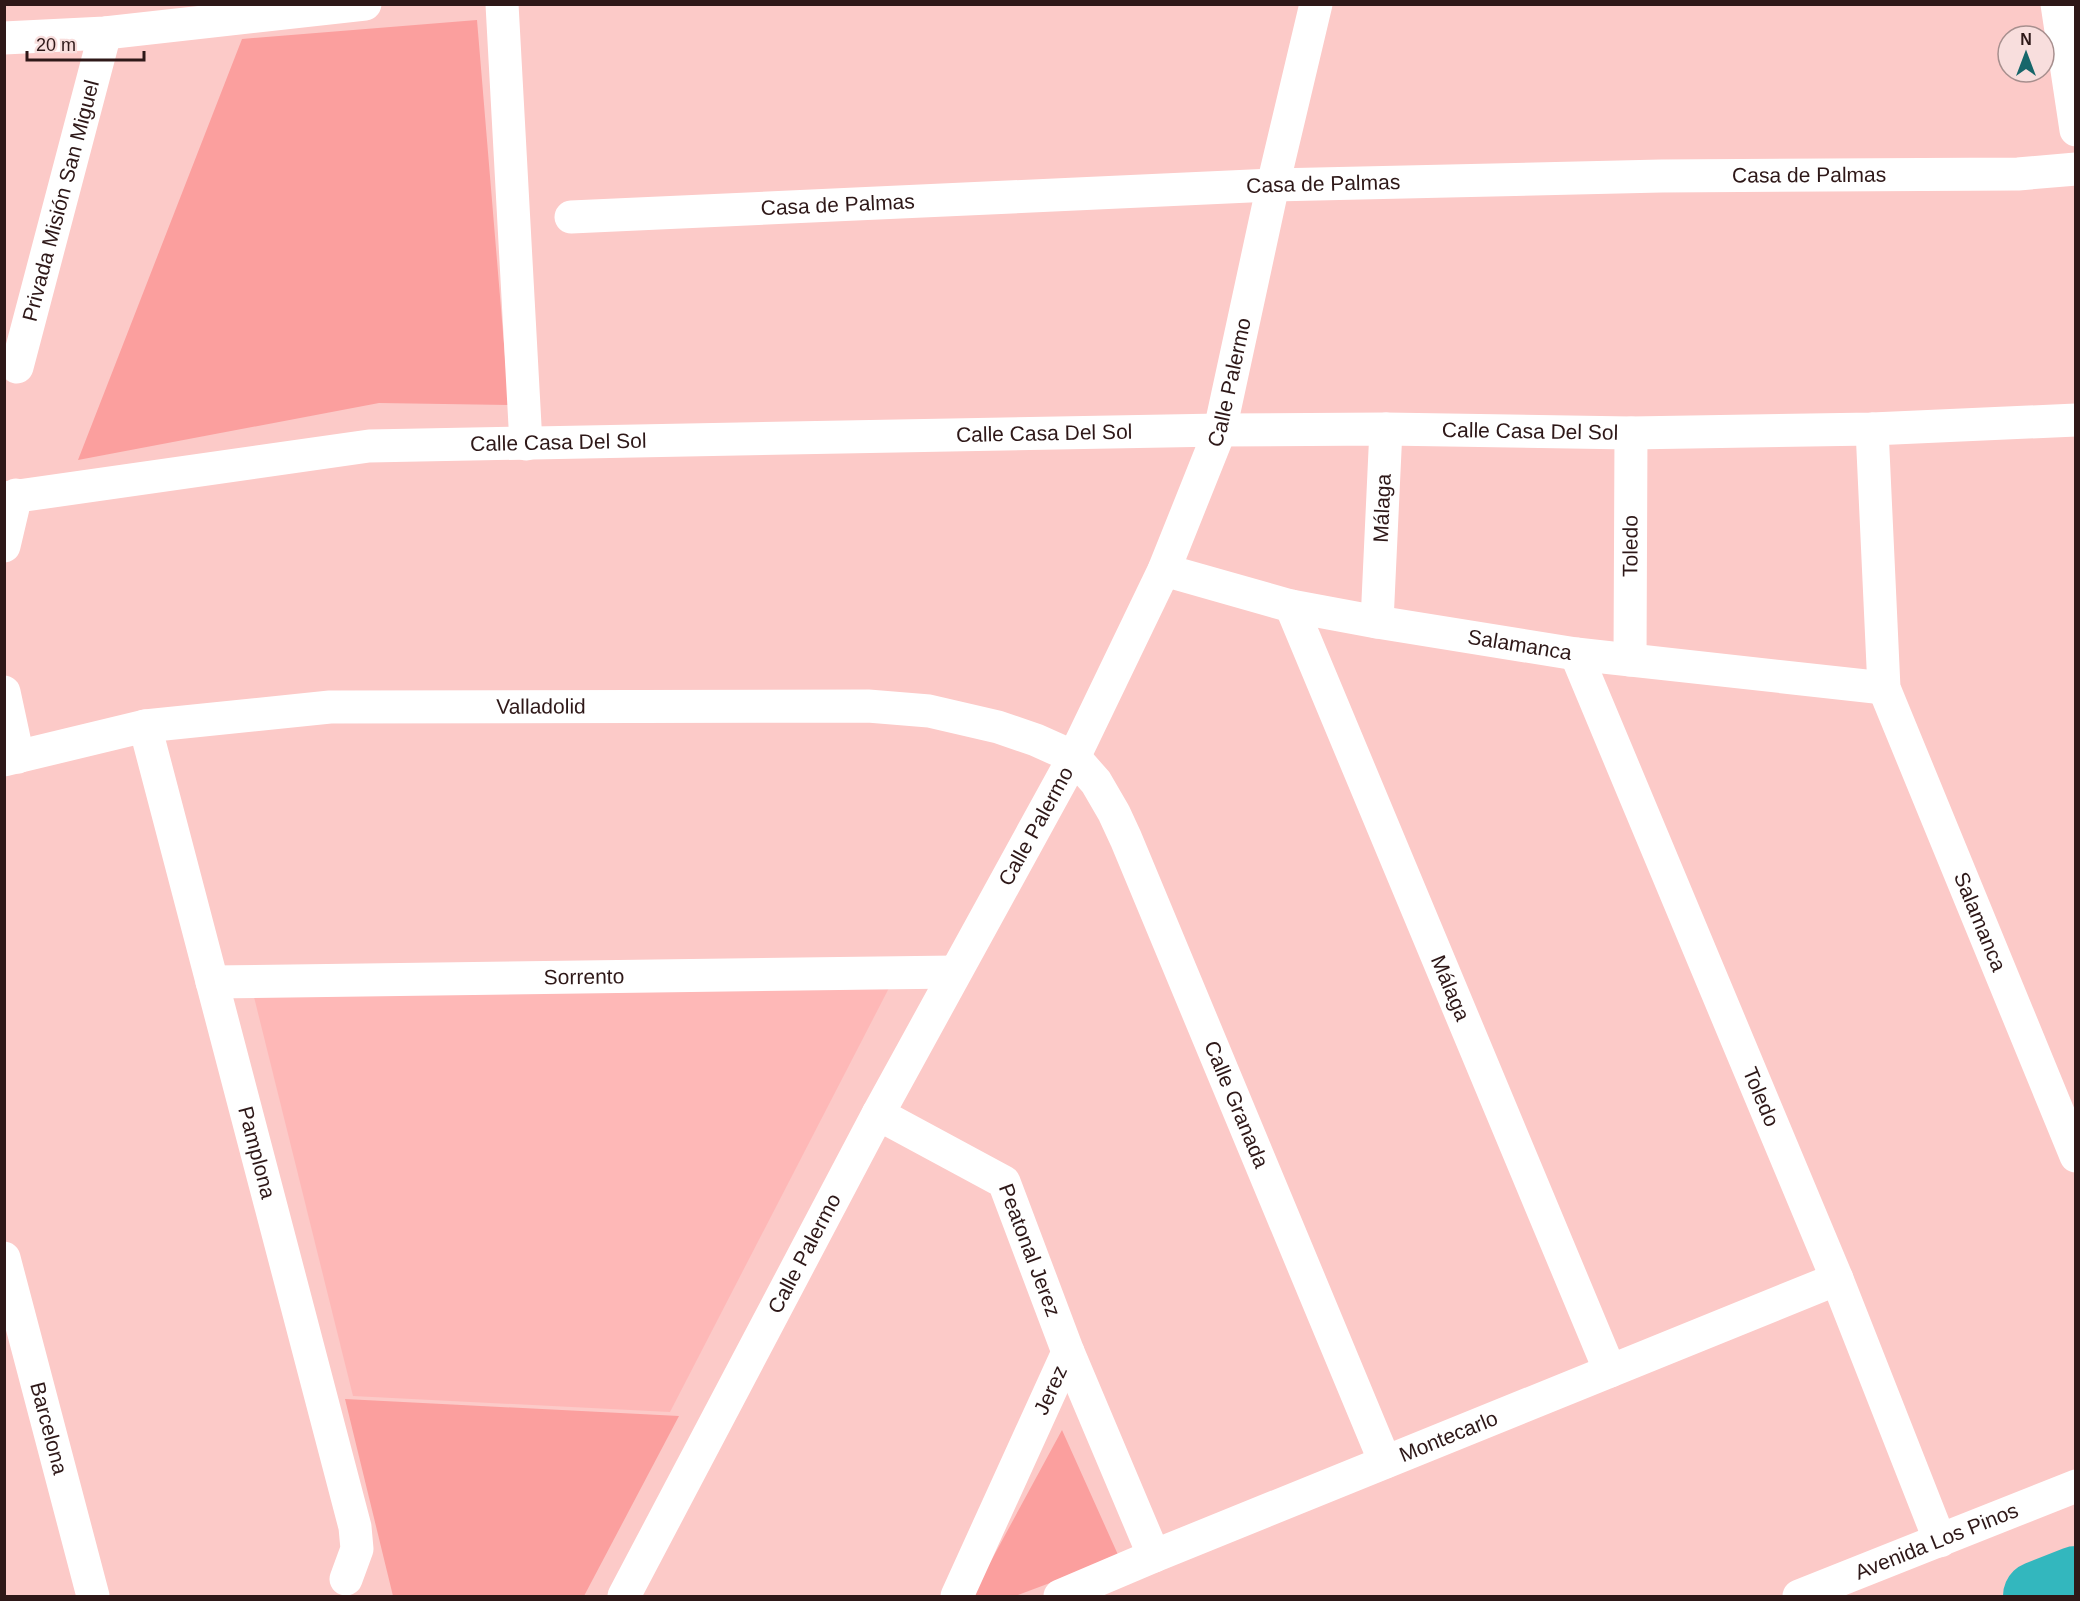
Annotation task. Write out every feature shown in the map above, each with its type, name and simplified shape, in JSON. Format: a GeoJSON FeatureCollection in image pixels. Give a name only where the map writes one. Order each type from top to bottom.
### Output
{"type":"FeatureCollection","features":[{"type":"Feature","properties":{"kind":"street"},"geometry":{"type":"LineString","coordinates":[[4,38],[105,33],[365,4]]}},
{"type":"Feature","properties":{"kind":"street"},"geometry":{"type":"LineString","coordinates":[[502,4],[526,444]]}},
{"type":"Feature","properties":{"kind":"street","name":"Calle Palermo"},"geometry":{"type":"LineString","coordinates":[[624,1596],[878,1114],[1074,757],[1164,570],[1220,430],[1273,185],[1316,4]]}},
{"type":"Feature","properties":{"kind":"street"},"geometry":{"type":"LineString","coordinates":[[2057,4],[2076,130]]}},
{"type":"Feature","properties":{"kind":"street","name":"Privada Misión San Miguel"},"geometry":{"type":"LineString","coordinates":[[17,367],[105,33]]}},
{"type":"Feature","properties":{"kind":"street","name":"Casa de Palmas"},"geometry":{"type":"LineString","coordinates":[[571,217],[1273,185],[1661,176],[2018,174],[2076,169]]}},
{"type":"Feature","properties":{"kind":"street","name":"Calle Casa Del Sol"},"geometry":{"type":"LineString","coordinates":[[10,496],[369,446],[1220,430],[1386,429],[1630,433],[1872,429],[2076,420]]}},
{"type":"Feature","properties":{"kind":"street","name":"Málaga"},"geometry":{"type":"LineString","coordinates":[[1377,622],[1386,429]]}},
{"type":"Feature","properties":{"kind":"street","name":"Salamanca"},"geometry":{"type":"LineString","coordinates":[[1872,429],[1884,688],[2076,1156]]}},
{"type":"Feature","properties":{"kind":"street","name":"Toledo"},"geometry":{"type":"LineString","coordinates":[[1630,433],[1630,660]]}},
{"type":"Feature","properties":{"kind":"street"},"geometry":{"type":"LineString","coordinates":[[4,546],[10,496]]}},
{"type":"Feature","properties":{"kind":"street","name":"Salamanca"},"geometry":{"type":"LineString","coordinates":[[1164,570],[1291,606],[1377,622],[1576,654],[1884,688]]}},
{"type":"Feature","properties":{"kind":"street","name":"Málaga"},"geometry":{"type":"LineString","coordinates":[[1291,606],[1610,1371]]}},
{"type":"Feature","properties":{"kind":"street","name":"Toledo"},"geometry":{"type":"LineString","coordinates":[[1576,654],[1837,1279],[1940,1541]]}},
{"type":"Feature","properties":{"kind":"street"},"geometry":{"type":"LineString","coordinates":[[4,692],[11,758]]}},
{"type":"Feature","properties":{"kind":"street","name":"Valladolid"},"geometry":{"type":"LineString","coordinates":[[11,758],[145,726],[330,707],[868,706],[929,711],[998,728],[1036,740],[1074,757]]}},
{"type":"Feature","properties":{"kind":"street","name":"Pamplona"},"geometry":{"type":"LineString","coordinates":[[145,726],[355,1527],[357,1550],[346,1579]]}},
{"type":"Feature","properties":{"kind":"street","name":"Calle Granada"},"geometry":{"type":"LineString","coordinates":[[1074,757],[1096,782],[1126,839],[1385,1462]]}},
{"type":"Feature","properties":{"kind":"street","name":"Sorrento"},"geometry":{"type":"LineString","coordinates":[[212,982],[955,972]]}},
{"type":"Feature","properties":{"kind":"street","name":"Peatonal Jerez"},"geometry":{"type":"LineString","coordinates":[[878,1114],[1004,1182],[1068,1352]]}},
{"type":"Feature","properties":{"kind":"street","name":"Barcelona"},"geometry":{"type":"LineString","coordinates":[[4,1258],[93,1596]]}},
{"type":"Feature","properties":{"kind":"street","name":"Montecarlo"},"geometry":{"type":"LineString","coordinates":[[1060,1596],[1837,1279]]}},
{"type":"Feature","properties":{"kind":"street","name":"Jerez"},"geometry":{"type":"LineString","coordinates":[[1068,1352],[1154,1556]]}},
{"type":"Feature","properties":{"kind":"street","name":"Jerez"},"geometry":{"type":"LineString","coordinates":[[957,1596],[1068,1352]]}},
{"type":"Feature","properties":{"kind":"street","name":"Avenida Los Pinos"},"geometry":{"type":"LineString","coordinates":[[1799,1596],[2076,1486]]}},
{"type":"Feature","properties":{"kind":"shaded area"},"geometry":{"type":"Polygon","coordinates":[[[477,20],[509,405],[379,403],[78,460],[242,39],[477,20]]]}},
{"type":"Feature","properties":{"kind":"shaded area"},"geometry":{"type":"Polygon","coordinates":[[[889,988],[670,1412],[353,1396],[253,993],[889,988]]]}},
{"type":"Feature","properties":{"kind":"shaded area"},"geometry":{"type":"Polygon","coordinates":[[[345,1399],[679,1416],[584,1596],[393,1596],[345,1399]]]}},
{"type":"Feature","properties":{"kind":"shaded area"},"geometry":{"type":"Polygon","coordinates":[[[1062,1430],[1119,1557],[1015,1596],[972,1596],[1062,1430]]]}},
{"type":"Feature","properties":{"kind":"waterway"},"geometry":{"type":"LineString","coordinates":[[2038,1596],[2076,1581]]}}]}
